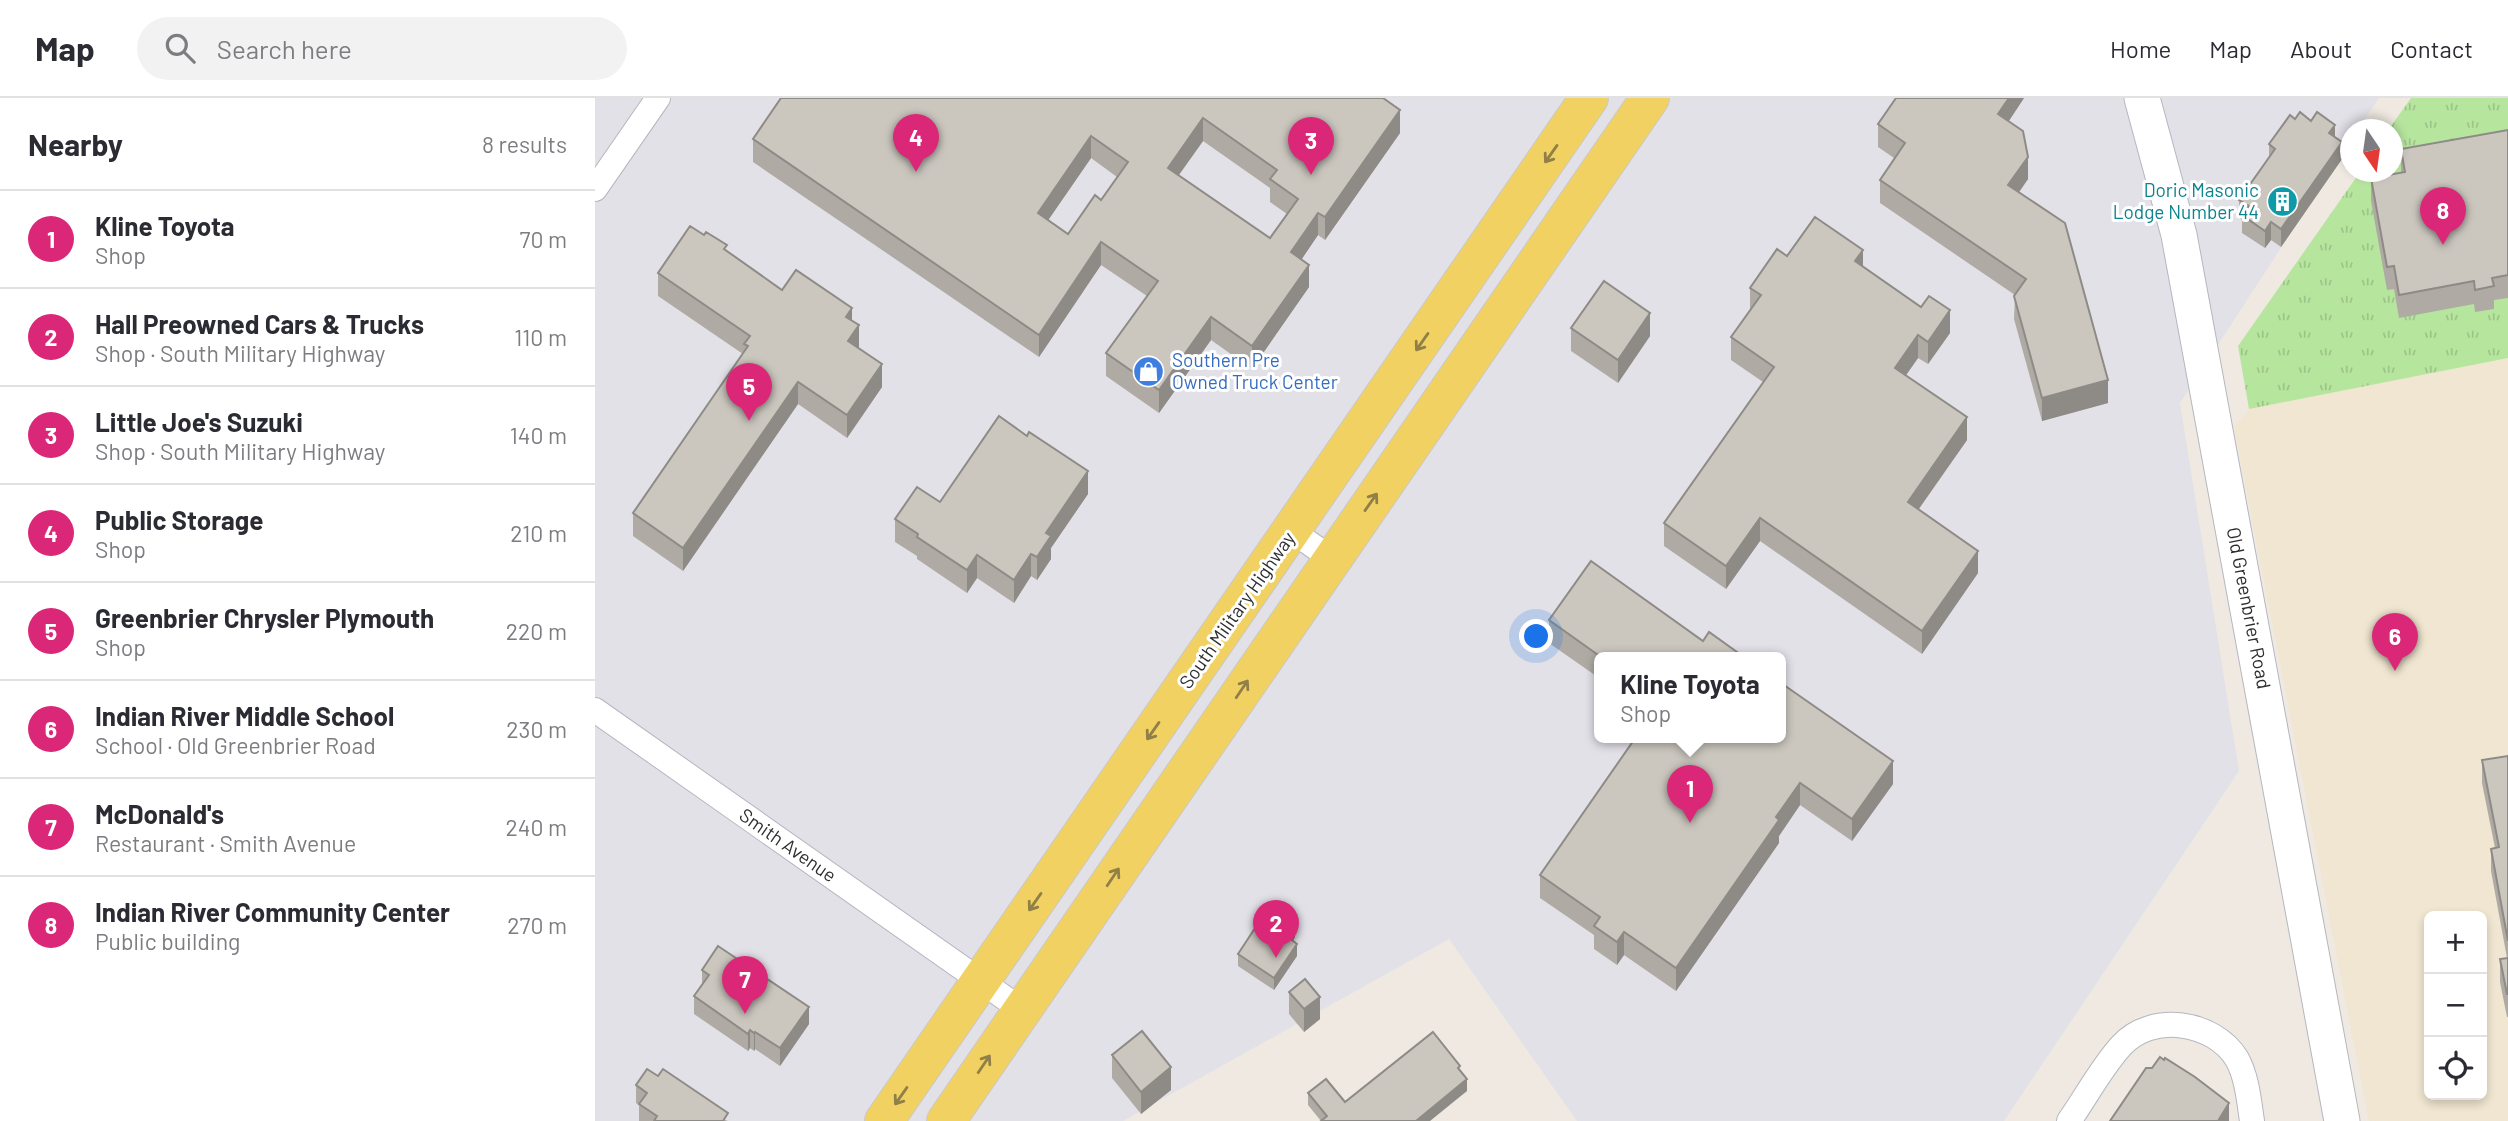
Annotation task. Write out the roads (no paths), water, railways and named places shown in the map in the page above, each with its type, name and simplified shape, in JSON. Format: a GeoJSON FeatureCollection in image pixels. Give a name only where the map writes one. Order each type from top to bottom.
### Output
{"type":"FeatureCollection","features":[{"type":"Feature","properties":{"kind":"main road","name":"South Military Highway"},"geometry":{"type":"LineString","coordinates":[[884,1121],[1589,98]]}},
{"type":"Feature","properties":{"kind":"main road"},"geometry":{"type":"LineString","coordinates":[[946,1121],[1650,98]]}},
{"type":"Feature","properties":{"kind":"street"},"geometry":{"type":"LineString","coordinates":[[595,189],[658,98]]}},
{"type":"Feature","properties":{"kind":"street","name":"Old Greenbrier Road"},"geometry":{"type":"LineString","coordinates":[[2142,98],[2179,235],[2342,1121]]}},
{"type":"Feature","properties":{"kind":"street"},"geometry":{"type":"LineString","coordinates":[[1291,531],[1332,559]]}},
{"type":"Feature","properties":{"kind":"street","name":"Smith Avenue"},"geometry":{"type":"LineString","coordinates":[[595,710],[1022,1010]]}},
{"type":"Feature","properties":{"kind":"street"},"geometry":{"type":"LineString","coordinates":[[2069,1121],[2122,1044],[2151,1027],[2180,1025],[2214,1034],[2237,1058],[2245,1082],[2252,1121]]}},
{"type":"Feature","properties":{"kind":"place","name":"Public Storage"},"geometry":{"type":"Point","coordinates":[916,172]}},
{"type":"Feature","properties":{"kind":"place","name":"Little Joe's Suzuki"},"geometry":{"type":"Point","coordinates":[1311,175]}},
{"type":"Feature","properties":{"kind":"place","name":"Doric Masonic Lodge Number 44"},"geometry":{"type":"Point","coordinates":[2282,201]}},
{"type":"Feature","properties":{"kind":"place","name":"Indian River Community Center"},"geometry":{"type":"Point","coordinates":[2443,245]}},
{"type":"Feature","properties":{"kind":"place","name":"Southern Pre Owned Truck Center"},"geometry":{"type":"Point","coordinates":[1149,371]}},
{"type":"Feature","properties":{"kind":"place","name":"Greenbrier Chrysler Plymouth"},"geometry":{"type":"Point","coordinates":[749,421]}},
{"type":"Feature","properties":{"kind":"place","name":"Indian River Middle School"},"geometry":{"type":"Point","coordinates":[2395,671]}},
{"type":"Feature","properties":{"kind":"place","name":"Kline Toyota"},"geometry":{"type":"Point","coordinates":[1690,823]}},
{"type":"Feature","properties":{"kind":"place","name":"Hall Preowned Cars & Trucks"},"geometry":{"type":"Point","coordinates":[1276,958]}},
{"type":"Feature","properties":{"kind":"place","name":"McDonald's"},"geometry":{"type":"Point","coordinates":[745,1014]}}]}
